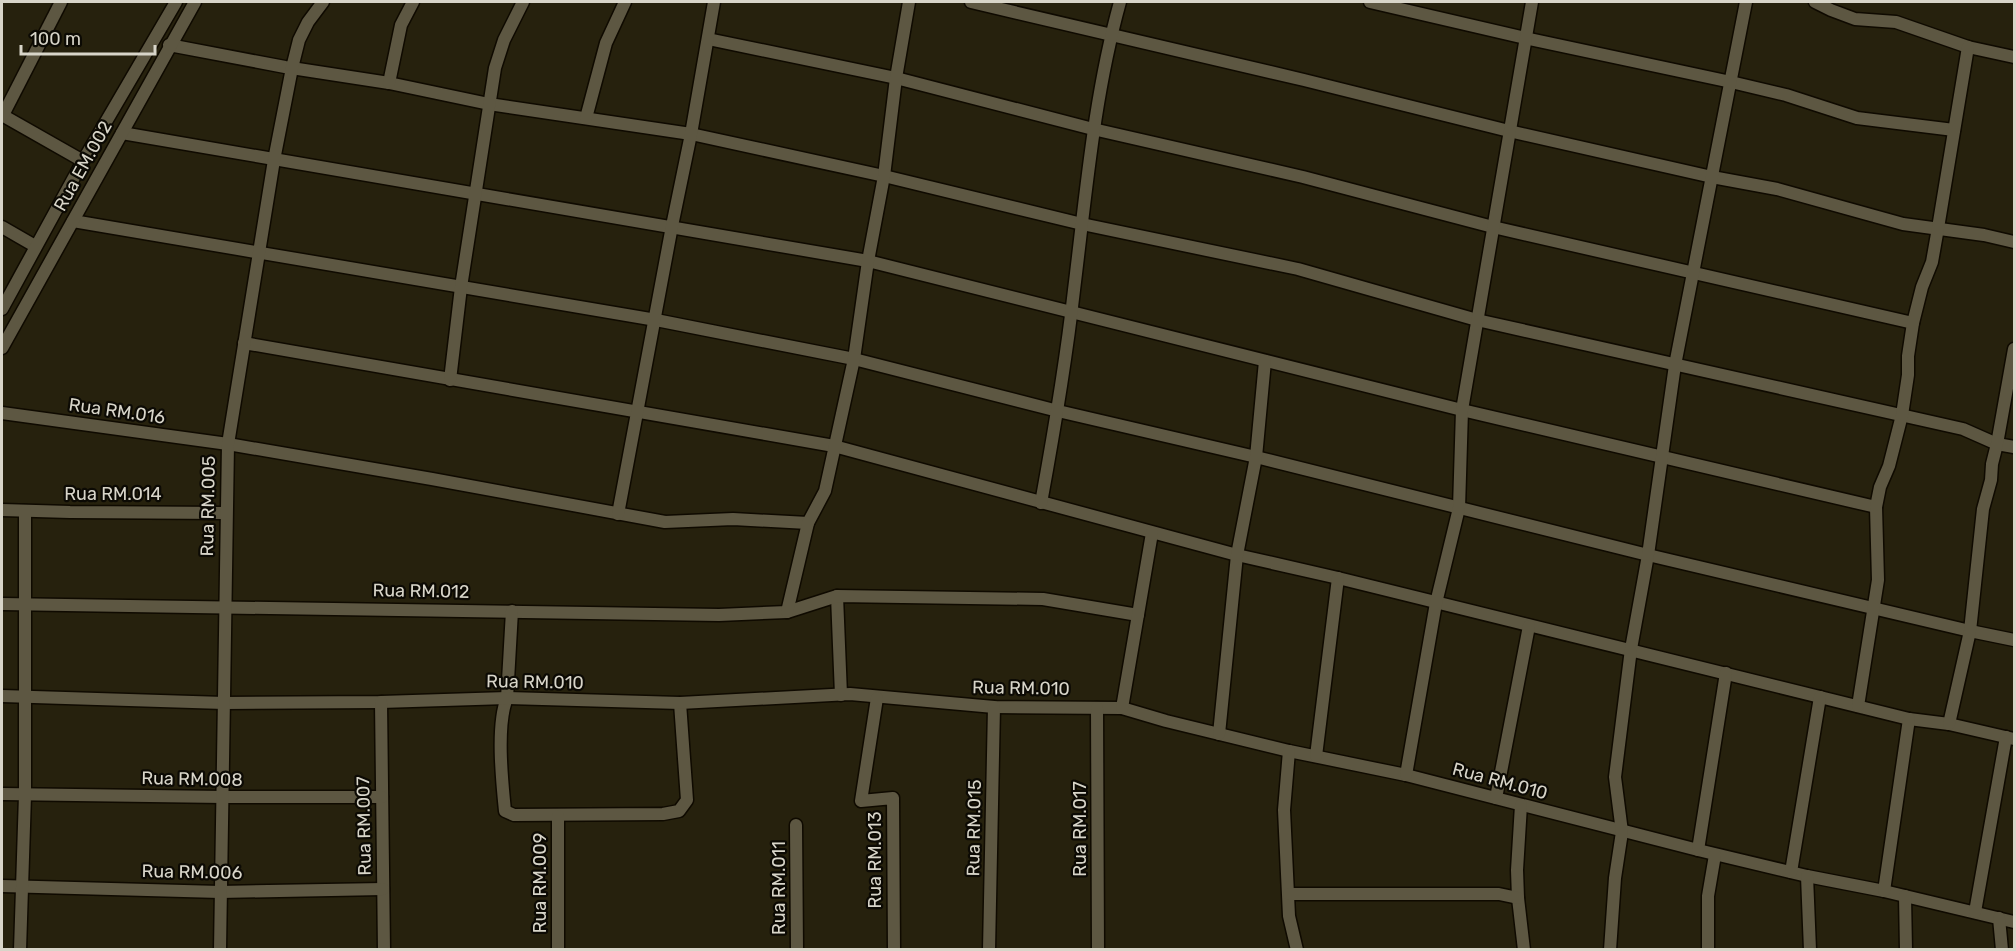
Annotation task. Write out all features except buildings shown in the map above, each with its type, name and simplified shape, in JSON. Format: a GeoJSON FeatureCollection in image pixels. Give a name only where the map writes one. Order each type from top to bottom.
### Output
{"type":"FeatureCollection","features":[{"type":"Feature","properties":{"kind":"street"},"geometry":{"type":"LineString","coordinates":[[61,2],[2,115],[83,160]]}},
{"type":"Feature","properties":{"kind":"street","name":"Rua EM.002"},"geometry":{"type":"LineString","coordinates":[[2,309],[83,160],[176,2]]}},
{"type":"Feature","properties":{"kind":"street","name":"Rua EM.002"},"geometry":{"type":"LineString","coordinates":[[2,348],[195,2]]}},
{"type":"Feature","properties":{"kind":"street","name":"Rua RM.005"},"geometry":{"type":"LineString","coordinates":[[220,950],[225,513],[228,444],[274,160],[292,68],[299,40],[308,22],[323,2]]}},
{"type":"Feature","properties":{"kind":"street"},"geometry":{"type":"LineString","coordinates":[[390,83],[401,25],[413,2]]}},
{"type":"Feature","properties":{"kind":"street"},"geometry":{"type":"LineString","coordinates":[[450,380],[461,287],[495,68],[504,40],[523,2]]}},
{"type":"Feature","properties":{"kind":"street"},"geometry":{"type":"LineString","coordinates":[[586,118],[606,43],[625,2]]}},
{"type":"Feature","properties":{"kind":"street"},"geometry":{"type":"LineString","coordinates":[[618,514],[714,2]]}},
{"type":"Feature","properties":{"kind":"street"},"geometry":{"type":"LineString","coordinates":[[787,612],[808,523],[825,491],[854,359],[909,2]]}},
{"type":"Feature","properties":{"kind":"street"},"geometry":{"type":"LineString","coordinates":[[971,2],[1509,131],[1712,177],[1777,189],[1903,224],[1984,235],[2014,242]]}},
{"type":"Feature","properties":{"kind":"street"},"geometry":{"type":"LineString","coordinates":[[1041,503],[1058,411],[1072,311],[1093,129],[1111,34],[1120,2]]}},
{"type":"Feature","properties":{"kind":"street"},"geometry":{"type":"LineString","coordinates":[[1370,2],[1786,95],[1857,118],[1954,130]]}},
{"type":"Feature","properties":{"kind":"street"},"geometry":{"type":"LineString","coordinates":[[1406,776],[1436,603],[1459,508],[1462,410],[1532,2]]}},
{"type":"Feature","properties":{"kind":"street"},"geometry":{"type":"LineString","coordinates":[[1610,950],[1615,878],[1622,832],[1615,777],[1631,649],[1648,555],[1661,456],[1692,271],[1746,2]]}},
{"type":"Feature","properties":{"kind":"street"},"geometry":{"type":"LineString","coordinates":[[1815,2],[1856,19],[1896,22],[1968,47],[2014,57]]}},
{"type":"Feature","properties":{"kind":"street"},"geometry":{"type":"LineString","coordinates":[[708,39],[896,78],[1093,129],[1304,177],[1493,227],[1913,323]]}},
{"type":"Feature","properties":{"kind":"street"},"geometry":{"type":"LineString","coordinates":[[169,45],[292,68],[390,83],[489,104],[691,134],[884,176],[1082,224],[1298,269],[1477,320],[1963,429],[1997,444],[2014,447]]}},
{"type":"Feature","properties":{"kind":"street"},"geometry":{"type":"LineString","coordinates":[[1858,706],[1879,567],[1876,507],[1902,415],[1913,323],[1922,287],[1932,262],[1968,47]]}},
{"type":"Feature","properties":{"kind":"street"},"geometry":{"type":"LineString","coordinates":[[122,133],[868,261],[1462,410],[1876,507]]}},
{"type":"Feature","properties":{"kind":"street"},"geometry":{"type":"LineString","coordinates":[[73,221],[656,320],[854,359],[1648,555],[2014,640]]}},
{"type":"Feature","properties":{"kind":"street"},"geometry":{"type":"LineString","coordinates":[[2,227],[35,246]]}},
{"type":"Feature","properties":{"kind":"street"},"geometry":{"type":"LineString","coordinates":[[244,343],[834,446],[1237,555],[1858,706],[2010,738],[1975,912]]}},
{"type":"Feature","properties":{"kind":"street"},"geometry":{"type":"LineString","coordinates":[[1949,724],[1970,631],[1983,509],[2014,349]]}},
{"type":"Feature","properties":{"kind":"street"},"geometry":{"type":"LineString","coordinates":[[1220,734],[1237,555],[1256,457],[1265,361]]}},
{"type":"Feature","properties":{"kind":"street","name":"Rua RM.016"},"geometry":{"type":"LineString","coordinates":[[2,413],[228,444],[432,478],[665,522],[733,519],[808,523]]}},
{"type":"Feature","properties":{"kind":"street","name":"Rua RM.014"},"geometry":{"type":"LineString","coordinates":[[2,510],[225,513]]}},
{"type":"Feature","properties":{"kind":"street"},"geometry":{"type":"LineString","coordinates":[[20,950],[26,795],[25,511]]}},
{"type":"Feature","properties":{"kind":"street"},"geometry":{"type":"LineString","coordinates":[[1122,708],[1152,533]]}},
{"type":"Feature","properties":{"kind":"street"},"geometry":{"type":"LineString","coordinates":[[1316,756],[1338,578]]}},
{"type":"Feature","properties":{"kind":"street"},"geometry":{"type":"LineString","coordinates":[[837,596],[841,695]]}},
{"type":"Feature","properties":{"kind":"street","name":"Rua RM.012"},"geometry":{"type":"LineString","coordinates":[[2,604],[719,615],[787,612],[837,596],[1042,598],[1138,615]]}},
{"type":"Feature","properties":{"kind":"street"},"geometry":{"type":"LineString","coordinates":[[512,611],[507,698],[502,709],[502,778],[505,811],[514,815],[558,816],[663,814],[680,811],[687,800],[680,703]]}},
{"type":"Feature","properties":{"kind":"street"},"geometry":{"type":"LineString","coordinates":[[1497,798],[1529,626]]}},
{"type":"Feature","properties":{"kind":"street"},"geometry":{"type":"LineString","coordinates":[[1698,850],[1726,674]]}},
{"type":"Feature","properties":{"kind":"street","name":"Rua RM.010"},"geometry":{"type":"LineString","coordinates":[[2,696],[224,702],[381,702],[507,698],[680,703],[841,695],[994,707],[1122,708],[1289,751],[1497,798],[1716,855],[2014,922]]}},
{"type":"Feature","properties":{"kind":"street"},"geometry":{"type":"LineString","coordinates":[[1791,872],[1820,697]]}},
{"type":"Feature","properties":{"kind":"street","name":"Rua RM.013"},"geometry":{"type":"LineString","coordinates":[[877,698],[861,801],[893,798],[894,950]]}},
{"type":"Feature","properties":{"kind":"street","name":"Rua RM.007"},"geometry":{"type":"LineString","coordinates":[[381,702],[384,950]]}},
{"type":"Feature","properties":{"kind":"street","name":"Rua RM.015"},"geometry":{"type":"LineString","coordinates":[[989,950],[994,707]]}},
{"type":"Feature","properties":{"kind":"street","name":"Rua RM.017"},"geometry":{"type":"LineString","coordinates":[[1097,708],[1098,950]]}},
{"type":"Feature","properties":{"kind":"street"},"geometry":{"type":"LineString","coordinates":[[1884,891],[1909,718]]}},
{"type":"Feature","properties":{"kind":"street"},"geometry":{"type":"LineString","coordinates":[[1289,751],[1284,810],[1289,916],[1297,950]]}},
{"type":"Feature","properties":{"kind":"street","name":"Rua RM.008"},"geometry":{"type":"LineString","coordinates":[[2,794],[382,797]]}},
{"type":"Feature","properties":{"kind":"street"},"geometry":{"type":"LineString","coordinates":[[1521,805],[1517,870],[1524,950]]}},
{"type":"Feature","properties":{"kind":"street","name":"Rua RM.009"},"geometry":{"type":"LineString","coordinates":[[558,816],[558,950]]}},
{"type":"Feature","properties":{"kind":"street","name":"Rua RM.011"},"geometry":{"type":"LineString","coordinates":[[796,825],[797,950]]}},
{"type":"Feature","properties":{"kind":"street"},"geometry":{"type":"LineString","coordinates":[[1708,950],[1708,896],[1716,855]]}},
{"type":"Feature","properties":{"kind":"street"},"geometry":{"type":"LineString","coordinates":[[1807,876],[1810,950]]}},
{"type":"Feature","properties":{"kind":"street","name":"Rua RM.006"},"geometry":{"type":"LineString","coordinates":[[2,886],[220,892],[383,890]]}},
{"type":"Feature","properties":{"kind":"street"},"geometry":{"type":"LineString","coordinates":[[1289,894],[1499,894],[1518,897]]}},
{"type":"Feature","properties":{"kind":"street"},"geometry":{"type":"LineString","coordinates":[[1905,896],[1906,950]]}},
{"type":"Feature","properties":{"kind":"street"},"geometry":{"type":"LineString","coordinates":[[2000,918],[2002,950]]}}]}
